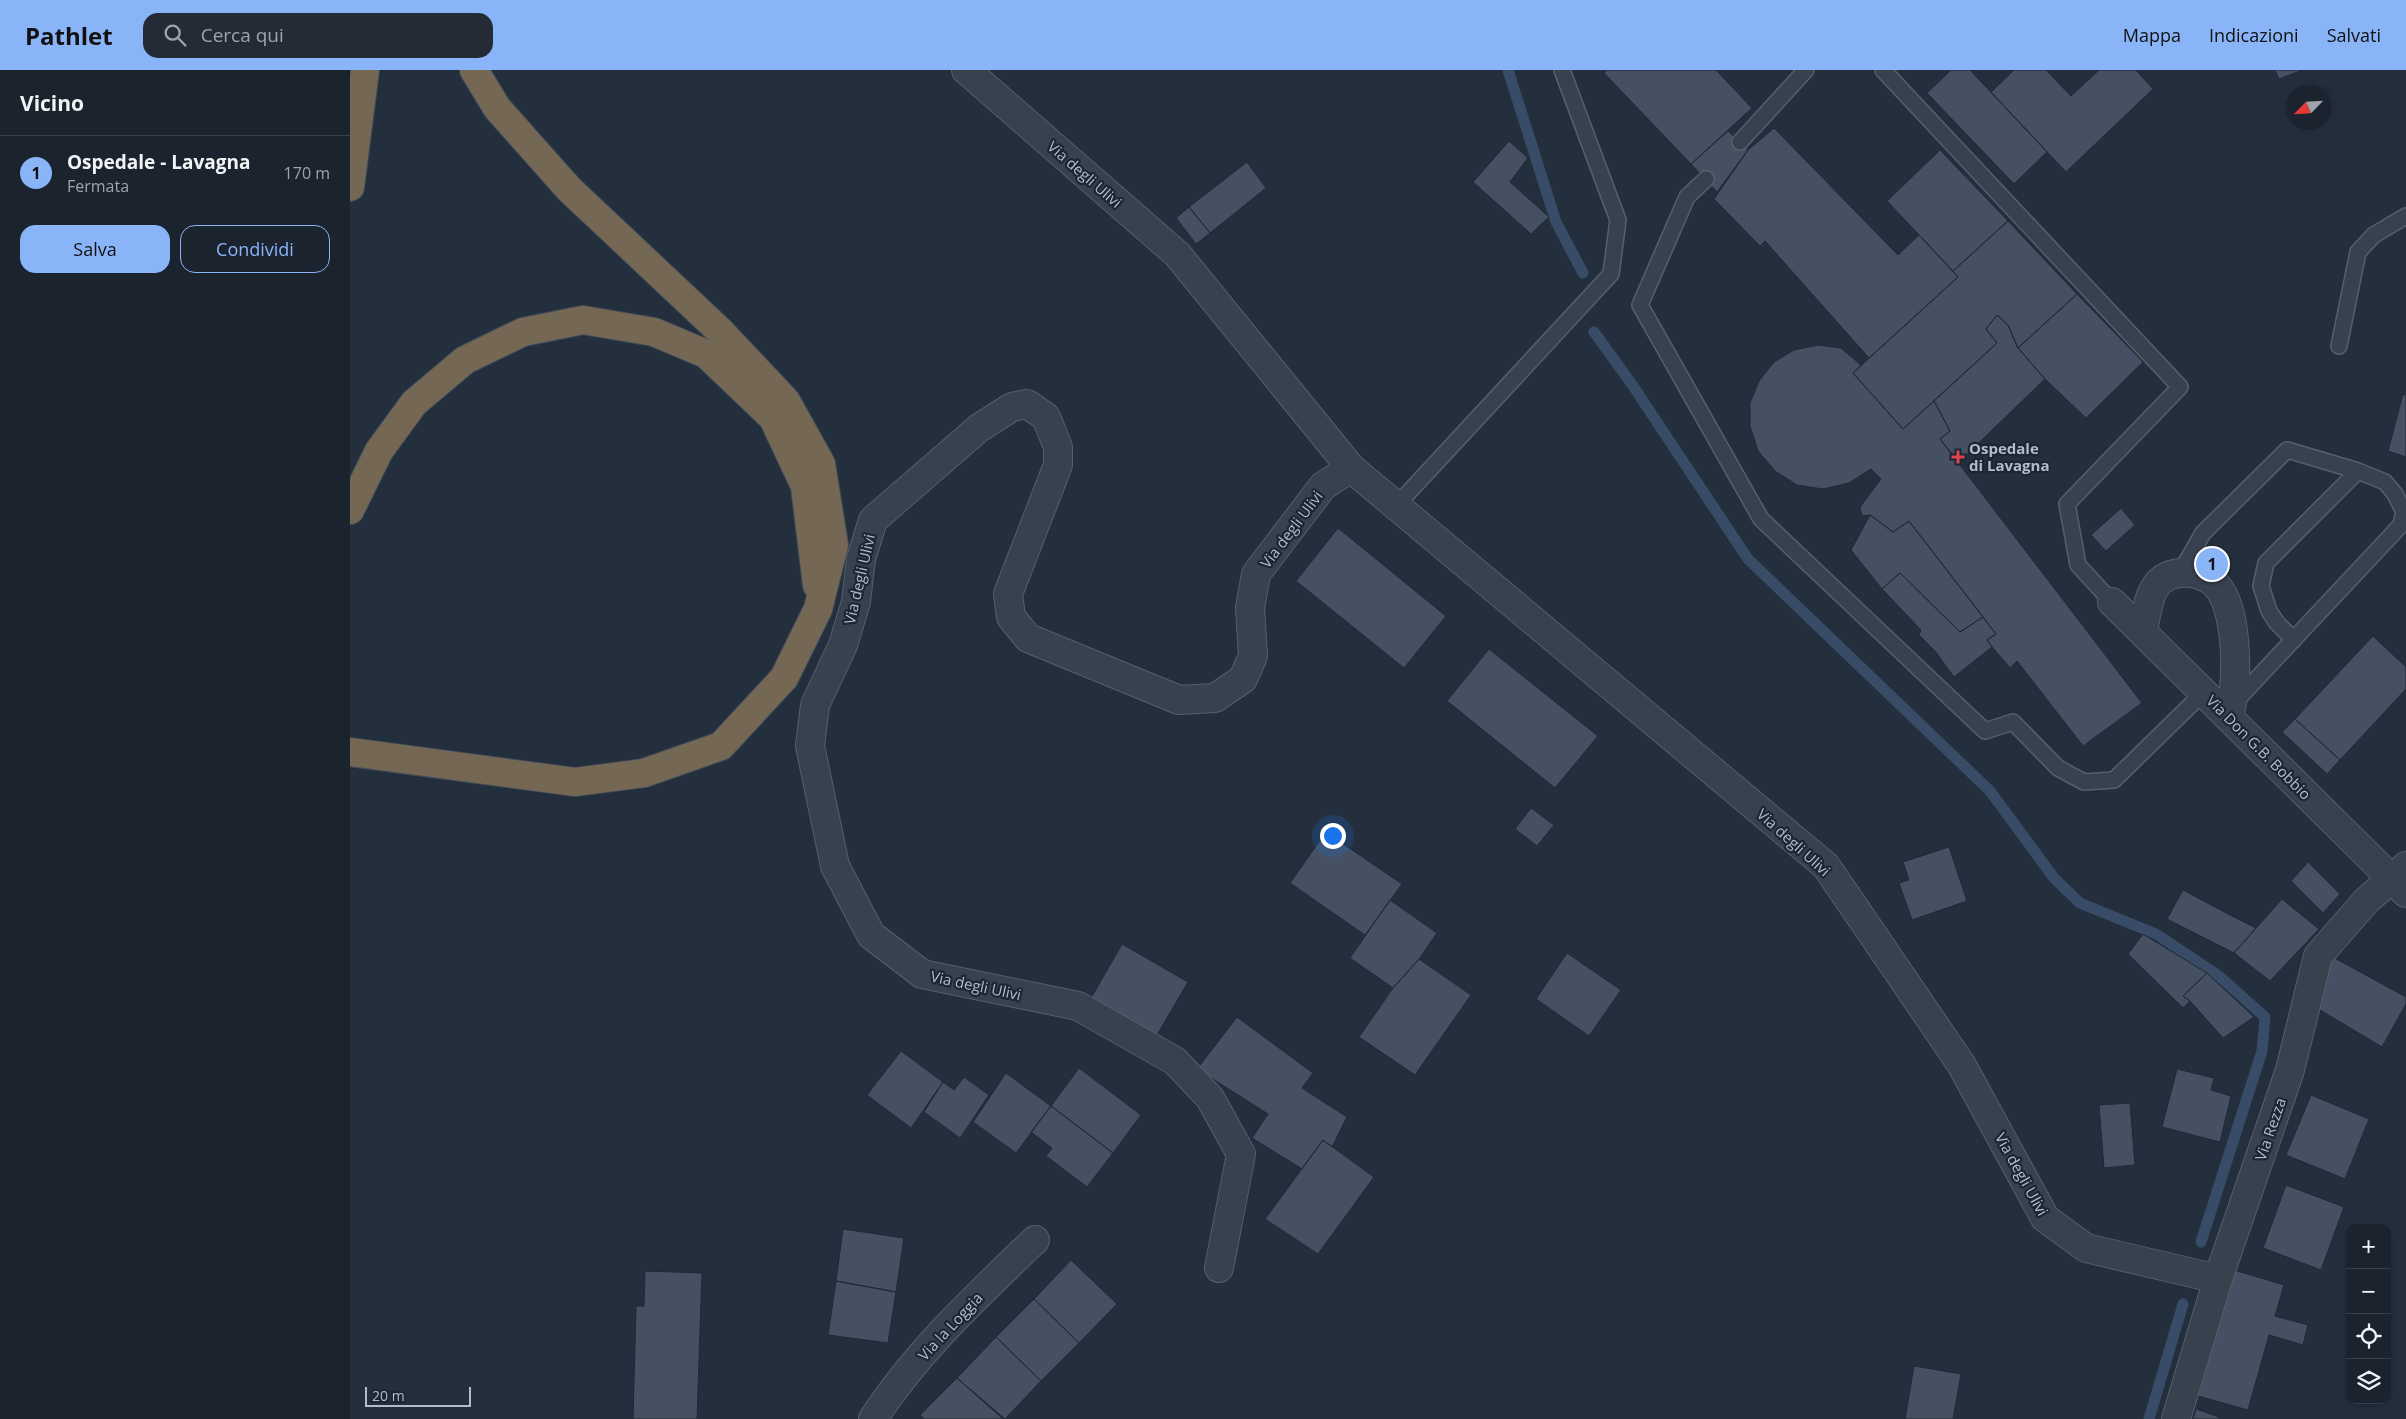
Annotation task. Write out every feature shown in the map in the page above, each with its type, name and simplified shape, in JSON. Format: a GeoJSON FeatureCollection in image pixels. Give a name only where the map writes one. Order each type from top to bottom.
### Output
{"type":"FeatureCollection","features":[{"type":"Feature","properties":{"kind":"highway"},"geometry":{"type":"LineString","coordinates":[[350,187],[365,70]]}},
{"type":"Feature","properties":{"kind":"highway"},"geometry":{"type":"LineString","coordinates":[[352,752],[575,782],[644,773],[721,746],[784,678],[818,609],[834,545],[821,464],[786,401],[721,332],[569,189],[497,108],[474,70]]}},
{"type":"Feature","properties":{"kind":"highway"},"geometry":{"type":"LineString","coordinates":[[350,510],[379,451],[414,403],[465,360],[523,332],[583,320],[654,332],[706,354],[773,418],[805,486],[814,554],[818,609]]}},
{"type":"Feature","properties":{"kind":"street","name":"Via degli Ulivi"},"geometry":{"type":"LineString","coordinates":[[966,70],[1177,254],[1351,468],[1395,507],[1826,866],[1961,1064],[2045,1218],[2086,1248],[2218,1279]]}},
{"type":"Feature","properties":{"kind":"street","name":"Via degli Ulivi"},"geometry":{"type":"LineString","coordinates":[[1219,1268],[1241,1154],[1210,1098],[1175,1061],[1078,1006],[922,974],[871,935],[835,866],[810,746],[815,705],[848,628],[856,602],[861,559],[873,520],[979,428],[1012,407],[1027,404],[1046,417],[1058,447],[1058,465],[1008,594],[1012,617],[1028,638],[1179,700],[1215,698],[1243,679],[1253,656],[1250,608],[1256,574],[1323,486],[1351,468]]}},
{"type":"Feature","properties":{"kind":"street"},"geometry":{"type":"LineString","coordinates":[[2143,631],[2150,594],[2159,580],[2180,573],[2194,574],[2209,579],[2220,590],[2229,609],[2236,659],[2231,711]]}},
{"type":"Feature","properties":{"kind":"street","name":"Via Don G.B. Bobbio"},"geometry":{"type":"LineString","coordinates":[[2112,602],[2204,692],[2231,711],[2401,879]]}},
{"type":"Feature","properties":{"kind":"street","name":"Via Rezza"},"geometry":{"type":"LineString","coordinates":[[2176,1419],[2218,1279],[2290,1070],[2318,956],[2366,900],[2401,879]]}},
{"type":"Feature","properties":{"kind":"street","name":"Via la Loggia"},"geometry":{"type":"LineString","coordinates":[[873,1419],[888,1396],[949,1323],[1035,1240]]}},
{"type":"Feature","properties":{"kind":"lane"},"geometry":{"type":"LineString","coordinates":[[1395,507],[1610,274],[1618,220],[1562,70]]}},
{"type":"Feature","properties":{"kind":"lane"},"geometry":{"type":"LineString","coordinates":[[1740,142],[1806,70]]}},
{"type":"Feature","properties":{"kind":"lane"},"geometry":{"type":"LineString","coordinates":[[1884,70],[2180,387],[2067,504],[2078,565],[2112,602]]}},
{"type":"Feature","properties":{"kind":"lane"},"geometry":{"type":"LineString","coordinates":[[1706,179],[1687,197],[1640,305],[1761,519],[1984,731],[2013,722],[2058,768],[2084,782],[2114,780],[2204,692]]}},
{"type":"Feature","properties":{"kind":"lane"},"geometry":{"type":"LineString","coordinates":[[2338,346],[2358,252],[2374,235],[2406,216]]}},
{"type":"Feature","properties":{"kind":"lane"},"geometry":{"type":"LineString","coordinates":[[2180,573],[2204,533],[2287,450],[2358,471],[2385,482],[2396,494],[2404,512],[2400,525],[2231,711]]}},
{"type":"Feature","properties":{"kind":"lane"},"geometry":{"type":"LineString","coordinates":[[2294,640],[2277,623],[2269,611],[2261,586],[2266,563],[2358,471]]}},
{"type":"Feature","properties":{"kind":"building"},"geometry":{"type":"Polygon","coordinates":[[[1607,70],[1716,70],[1752,108],[1691,164],[1604,73],[1607,70]]]}},
{"type":"Feature","properties":{"kind":"building"},"geometry":{"type":"Polygon","coordinates":[[[1951,70],[1970,70],[2047,152],[2014,184],[1927,93],[1951,70]]]}},
{"type":"Feature","properties":{"kind":"building"},"geometry":{"type":"Polygon","coordinates":[[[2014,70],[2046,70],[2071,96],[2099,70],[2136,70],[2153,89],[2066,172],[1991,92],[2014,70]]]}},
{"type":"Feature","properties":{"kind":"building"},"geometry":{"type":"Polygon","coordinates":[[[2275,70],[2303,70],[2279,79],[2275,70]]]}},
{"type":"Feature","properties":{"kind":"building"},"geometry":{"type":"Polygon","coordinates":[[[1774,128],[1898,255],[1919,235],[1958,277],[1869,358],[1765,241],[1760,246],[1714,199],[1748,150],[1774,128]]]}},
{"type":"Feature","properties":{"kind":"building"},"geometry":{"type":"Polygon","coordinates":[[[1728,131],[1748,150],[1717,192],[1691,164],[1728,131]]]}},
{"type":"Feature","properties":{"kind":"building"},"geometry":{"type":"Polygon","coordinates":[[[1509,141],[1528,158],[1510,182],[1549,217],[1531,234],[1473,182],[1509,141]]]}},
{"type":"Feature","properties":{"kind":"building"},"geometry":{"type":"Polygon","coordinates":[[[1940,150],[2008,221],[1953,271],[1887,201],[1940,150]]]}},
{"type":"Feature","properties":{"kind":"building"},"geometry":{"type":"Polygon","coordinates":[[[1247,162],[1266,188],[1210,233],[1189,207],[1247,162]]]}},
{"type":"Feature","properties":{"kind":"building"},"geometry":{"type":"Polygon","coordinates":[[[1189,207],[1210,233],[1196,244],[1176,218],[1189,207]]]}},
{"type":"Feature","properties":{"kind":"building"},"geometry":{"type":"Polygon","coordinates":[[[2008,221],[2077,294],[2018,348],[2008,325],[1997,315],[1986,329],[1997,343],[1903,429],[1853,373],[1958,277],[1953,271],[2008,221]]]}},
{"type":"Feature","properties":{"kind":"building"},"geometry":{"type":"Polygon","coordinates":[[[2077,294],[2143,362],[2086,418],[2045,379],[2018,348],[2077,294]]]}},
{"type":"Feature","properties":{"kind":"building"},"geometry":{"type":"Polygon","coordinates":[[[1997,315],[2008,325],[2018,348],[2045,379],[1959,462],[1940,439],[1950,431],[1934,401],[1997,343],[1986,329],[1997,315]]]}},
{"type":"Feature","properties":{"kind":"building"},"geometry":{"type":"Polygon","coordinates":[[[1818,345],[1841,348],[1861,365],[1853,373],[1903,429],[1934,401],[1950,431],[1940,439],[2142,703],[2083,746],[2017,661],[2010,668],[1992,647],[1987,640],[1996,634],[1909,521],[1893,532],[1870,515],[1863,516],[1860,507],[1881,479],[1871,469],[1849,483],[1823,489],[1797,485],[1775,471],[1758,451],[1750,426],[1750,403],[1759,381],[1774,362],[1794,350],[1818,345]]]}},
{"type":"Feature","properties":{"kind":"building"},"geometry":{"type":"Polygon","coordinates":[[[2403,394],[2406,395],[2406,457],[2388,451],[2403,394]]]}},
{"type":"Feature","properties":{"kind":"building"},"geometry":{"type":"Polygon","coordinates":[[[2121,508],[2135,525],[2106,551],[2091,535],[2121,508]]]}},
{"type":"Feature","properties":{"kind":"building"},"geometry":{"type":"Polygon","coordinates":[[[1870,515],[1893,532],[1909,521],[1983,617],[1960,632],[1900,573],[1882,589],[1851,550],[1870,515]]]}},
{"type":"Feature","properties":{"kind":"building"},"geometry":{"type":"Polygon","coordinates":[[[1338,528],[1446,616],[1404,668],[1296,581],[1338,528]]]}},
{"type":"Feature","properties":{"kind":"building"},"geometry":{"type":"Polygon","coordinates":[[[1900,573],[1960,632],[1983,617],[1996,634],[1987,640],[1992,647],[1954,677],[1935,651],[1919,635],[1921,630],[1882,589],[1900,573]]]}},
{"type":"Feature","properties":{"kind":"building"},"geometry":{"type":"Polygon","coordinates":[[[2373,636],[2406,667],[2406,689],[2340,760],[2295,719],[2373,636]]]}},
{"type":"Feature","properties":{"kind":"building"},"geometry":{"type":"Polygon","coordinates":[[[1489,649],[1598,736],[1555,788],[1447,701],[1489,649]]]}},
{"type":"Feature","properties":{"kind":"building"},"geometry":{"type":"Polygon","coordinates":[[[2295,719],[2340,760],[2327,774],[2282,732],[2295,719]]]}},
{"type":"Feature","properties":{"kind":"building"},"geometry":{"type":"Polygon","coordinates":[[[1531,808],[1554,825],[1537,846],[1515,829],[1531,808]]]}},
{"type":"Feature","properties":{"kind":"building"},"geometry":{"type":"Polygon","coordinates":[[[1326,832],[1402,884],[1365,935],[1290,883],[1326,832]]]}},
{"type":"Feature","properties":{"kind":"building"},"geometry":{"type":"Polygon","coordinates":[[[1949,847],[1967,901],[1912,920],[1899,883],[1909,880],[1903,862],[1949,847]]]}},
{"type":"Feature","properties":{"kind":"building"},"geometry":{"type":"Polygon","coordinates":[[[2308,862],[2340,894],[2323,913],[2291,881],[2308,862]]]}},
{"type":"Feature","properties":{"kind":"building"},"geometry":{"type":"Polygon","coordinates":[[[2183,890],[2256,928],[2234,953],[2167,919],[2183,890]]]}},
{"type":"Feature","properties":{"kind":"building"},"geometry":{"type":"Polygon","coordinates":[[[2282,899],[2319,929],[2270,981],[2234,953],[2282,899]]]}},
{"type":"Feature","properties":{"kind":"building"},"geometry":{"type":"Polygon","coordinates":[[[1390,900],[1437,933],[1419,959],[1393,988],[1350,958],[1390,900]]]}},
{"type":"Feature","properties":{"kind":"building"},"geometry":{"type":"Polygon","coordinates":[[[2143,934],[2207,973],[2183,996],[2190,1001],[2183,1008],[2128,954],[2143,934]]]}},
{"type":"Feature","properties":{"kind":"building"},"geometry":{"type":"Polygon","coordinates":[[[1122,944],[1188,982],[1156,1037],[1091,998],[1122,944]]]}},
{"type":"Feature","properties":{"kind":"building"},"geometry":{"type":"Polygon","coordinates":[[[1567,953],[1621,990],[1589,1036],[1536,999],[1567,953]]]}},
{"type":"Feature","properties":{"kind":"building"},"geometry":{"type":"Polygon","coordinates":[[[2331,956],[2406,997],[2406,1004],[2382,1047],[2315,1007],[2331,956]]]}},
{"type":"Feature","properties":{"kind":"building"},"geometry":{"type":"Polygon","coordinates":[[[1419,959],[1471,995],[1415,1075],[1359,1037],[1393,988],[1419,959]]]}},
{"type":"Feature","properties":{"kind":"building"},"geometry":{"type":"Polygon","coordinates":[[[2207,973],[2254,1017],[2223,1038],[2190,1001],[2183,996],[2207,973]]]}},
{"type":"Feature","properties":{"kind":"building"},"geometry":{"type":"Polygon","coordinates":[[[1237,1017],[1313,1073],[1302,1088],[1347,1117],[1332,1147],[1323,1140],[1302,1169],[1252,1138],[1268,1114],[1197,1069],[1237,1017]]]}},
{"type":"Feature","properties":{"kind":"building"},"geometry":{"type":"Polygon","coordinates":[[[901,1051],[943,1082],[911,1128],[867,1095],[901,1051]]]}},
{"type":"Feature","properties":{"kind":"building"},"geometry":{"type":"Polygon","coordinates":[[[1079,1068],[1141,1115],[1113,1153],[1051,1106],[1079,1068]]]}},
{"type":"Feature","properties":{"kind":"building"},"geometry":{"type":"Polygon","coordinates":[[[2177,1069],[2214,1078],[2211,1090],[2231,1096],[2220,1142],[2162,1127],[2177,1069]]]}},
{"type":"Feature","properties":{"kind":"building"},"geometry":{"type":"Polygon","coordinates":[[[1006,1073],[1051,1106],[1016,1153],[973,1122],[1006,1073]]]}},
{"type":"Feature","properties":{"kind":"building"},"geometry":{"type":"Polygon","coordinates":[[[964,1077],[989,1095],[960,1138],[924,1112],[943,1082],[954,1090],[964,1077]]]}},
{"type":"Feature","properties":{"kind":"building"},"geometry":{"type":"Polygon","coordinates":[[[2311,1095],[2369,1119],[2345,1179],[2286,1155],[2311,1095]]]}},
{"type":"Feature","properties":{"kind":"building"},"geometry":{"type":"Polygon","coordinates":[[[2130,1103],[2135,1165],[2104,1168],[2099,1105],[2130,1103]]]}},
{"type":"Feature","properties":{"kind":"building"},"geometry":{"type":"Polygon","coordinates":[[[1051,1106],[1113,1153],[1087,1187],[1046,1156],[1052,1148],[1031,1132],[1051,1106]]]}},
{"type":"Feature","properties":{"kind":"building"},"geometry":{"type":"Polygon","coordinates":[[[1323,1140],[1374,1177],[1318,1254],[1265,1219],[1323,1140]]]}},
{"type":"Feature","properties":{"kind":"building"},"geometry":{"type":"Polygon","coordinates":[[[2286,1185],[2344,1207],[2321,1270],[2263,1248],[2286,1185]]]}},
{"type":"Feature","properties":{"kind":"building"},"geometry":{"type":"Polygon","coordinates":[[[843,1229],[904,1238],[896,1292],[836,1281],[843,1229]]]}},
{"type":"Feature","properties":{"kind":"building"},"geometry":{"type":"Polygon","coordinates":[[[1071,1260],[1117,1304],[1079,1343],[1034,1299],[1071,1260]]]}},
{"type":"Feature","properties":{"kind":"building"},"geometry":{"type":"Polygon","coordinates":[[[2234,1270],[2284,1285],[2275,1316],[2308,1325],[2303,1345],[2269,1335],[2248,1410],[2198,1396],[2234,1270]]]}},
{"type":"Feature","properties":{"kind":"building"},"geometry":{"type":"Polygon","coordinates":[[[645,1271],[702,1273],[697,1419],[633,1419],[636,1306],[644,1306],[645,1271]]]}},
{"type":"Feature","properties":{"kind":"building"},"geometry":{"type":"Polygon","coordinates":[[[836,1281],[896,1292],[888,1343],[828,1335],[836,1281]]]}},
{"type":"Feature","properties":{"kind":"building"},"geometry":{"type":"Polygon","coordinates":[[[1034,1299],[1079,1343],[1041,1381],[996,1337],[1034,1299]]]}},
{"type":"Feature","properties":{"kind":"building"},"geometry":{"type":"Polygon","coordinates":[[[996,1337],[1041,1381],[1005,1419],[957,1378],[996,1337]]]}},
{"type":"Feature","properties":{"kind":"building"},"geometry":{"type":"Polygon","coordinates":[[[1914,1366],[1961,1374],[1953,1419],[1905,1419],[1914,1366]]]}},
{"type":"Feature","properties":{"kind":"building"},"geometry":{"type":"Polygon","coordinates":[[[957,1378],[1003,1419],[924,1419],[920,1415],[957,1378]]]}},
{"type":"Feature","properties":{"kind":"building"},"geometry":{"type":"Polygon","coordinates":[[[2196,1409],[2219,1417],[2219,1419],[2193,1419],[2196,1409]]]}},
{"type":"Feature","properties":{"kind":"waterway"},"geometry":{"type":"LineString","coordinates":[[1508,70],[1556,222],[1583,273]]}},
{"type":"Feature","properties":{"kind":"waterway"},"geometry":{"type":"LineString","coordinates":[[1594,332],[1631,383],[1748,559],[1990,791],[2054,878],[2080,903],[2156,934],[2219,976],[2265,1017],[2262,1051],[2201,1242]]}},
{"type":"Feature","properties":{"kind":"waterway"},"geometry":{"type":"LineString","coordinates":[[2149,1419],[2183,1304]]}},
{"type":"Feature","properties":{"kind":"place","name":"Ospedale di Lavagna"},"geometry":{"type":"Point","coordinates":[1958,457]}},
{"type":"Feature","properties":{"kind":"place","name":"Ospedale - Lavagna"},"geometry":{"type":"Point","coordinates":[2212,564]}}]}
